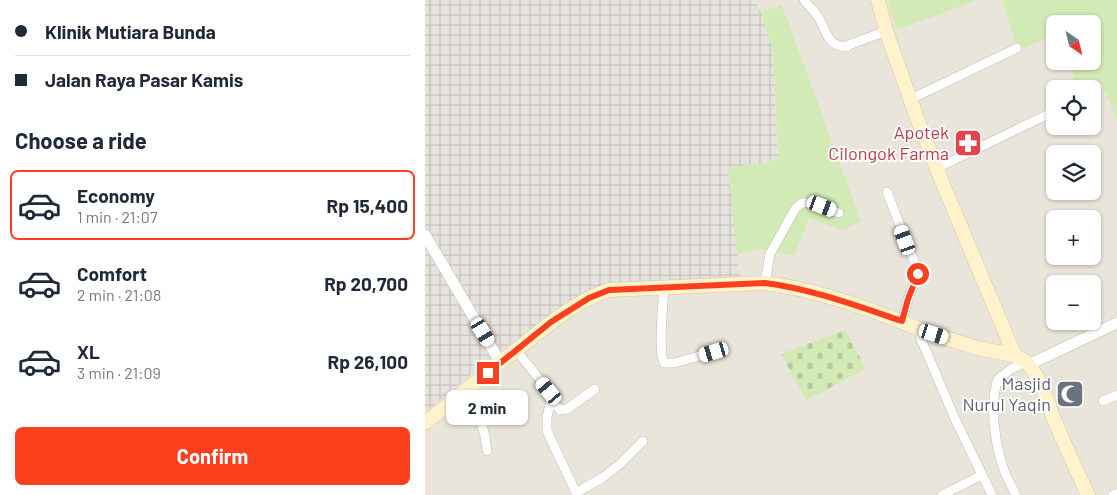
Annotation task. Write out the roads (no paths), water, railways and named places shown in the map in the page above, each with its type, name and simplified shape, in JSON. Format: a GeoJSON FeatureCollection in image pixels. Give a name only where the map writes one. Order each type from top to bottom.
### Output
{"type":"FeatureCollection","features":[{"type":"Feature","properties":{"kind":"main road"},"geometry":{"type":"LineString","coordinates":[[878,0],[918,121],[945,189],[1023,361],[1037,379],[1044,393],[1088,495]]}},
{"type":"Feature","properties":{"kind":"main road"},"geometry":{"type":"LineString","coordinates":[[425,423],[551,322],[589,298],[609,290],[765,283],[779,285],[833,298],[983,350],[1023,361]]}},
{"type":"Feature","properties":{"kind":"street"},"geometry":{"type":"LineString","coordinates":[[804,0],[819,19],[830,40],[837,46],[847,47],[887,31]]}},
{"type":"Feature","properties":{"kind":"street"},"geometry":{"type":"LineString","coordinates":[[911,100],[1017,48]]}},
{"type":"Feature","properties":{"kind":"street"},"geometry":{"type":"LineString","coordinates":[[937,168],[1046,115]]}},
{"type":"Feature","properties":{"kind":"street"},"geometry":{"type":"LineString","coordinates":[[887,192],[918,274],[902,321]]}},
{"type":"Feature","properties":{"kind":"street"},"geometry":{"type":"LineString","coordinates":[[765,283],[770,254],[798,205],[804,202],[839,213]]}},
{"type":"Feature","properties":{"kind":"street"},"geometry":{"type":"LineString","coordinates":[[425,235],[500,362]]}},
{"type":"Feature","properties":{"kind":"street"},"geometry":{"type":"LineString","coordinates":[[664,288],[662,332],[662,358],[664,363],[674,363],[714,352]]}},
{"type":"Feature","properties":{"kind":"street"},"geometry":{"type":"LineString","coordinates":[[1016,495],[1004,470],[995,430],[994,401],[997,379],[1023,361],[1117,323]]}},
{"type":"Feature","properties":{"kind":"street"},"geometry":{"type":"LineString","coordinates":[[918,328],[951,410],[993,495]]}},
{"type":"Feature","properties":{"kind":"street"},"geometry":{"type":"LineString","coordinates":[[516,350],[552,396],[547,417],[547,431],[576,494],[620,464],[643,441]]}},
{"type":"Feature","properties":{"kind":"street"},"geometry":{"type":"LineString","coordinates":[[551,400],[560,410],[564,410],[595,389]]}},
{"type":"Feature","properties":{"kind":"street"},"geometry":{"type":"LineString","coordinates":[[463,394],[481,422],[487,451]]}},
{"type":"Feature","properties":{"kind":"street"},"geometry":{"type":"LineString","coordinates":[[1103,401],[1117,395]]}},
{"type":"Feature","properties":{"kind":"street"},"geometry":{"type":"LineString","coordinates":[[942,495],[982,475]]}},
{"type":"Feature","properties":{"kind":"street"},"geometry":{"type":"LineString","coordinates":[[1113,495],[1117,493]]}},
{"type":"Feature","properties":{"kind":"place","name":"Apotek Cilongok Farma"},"geometry":{"type":"Point","coordinates":[968,143]}},
{"type":"Feature","properties":{"kind":"place","name":"Masjid Nurul Yaqin"},"geometry":{"type":"Point","coordinates":[1070,394]}}]}
